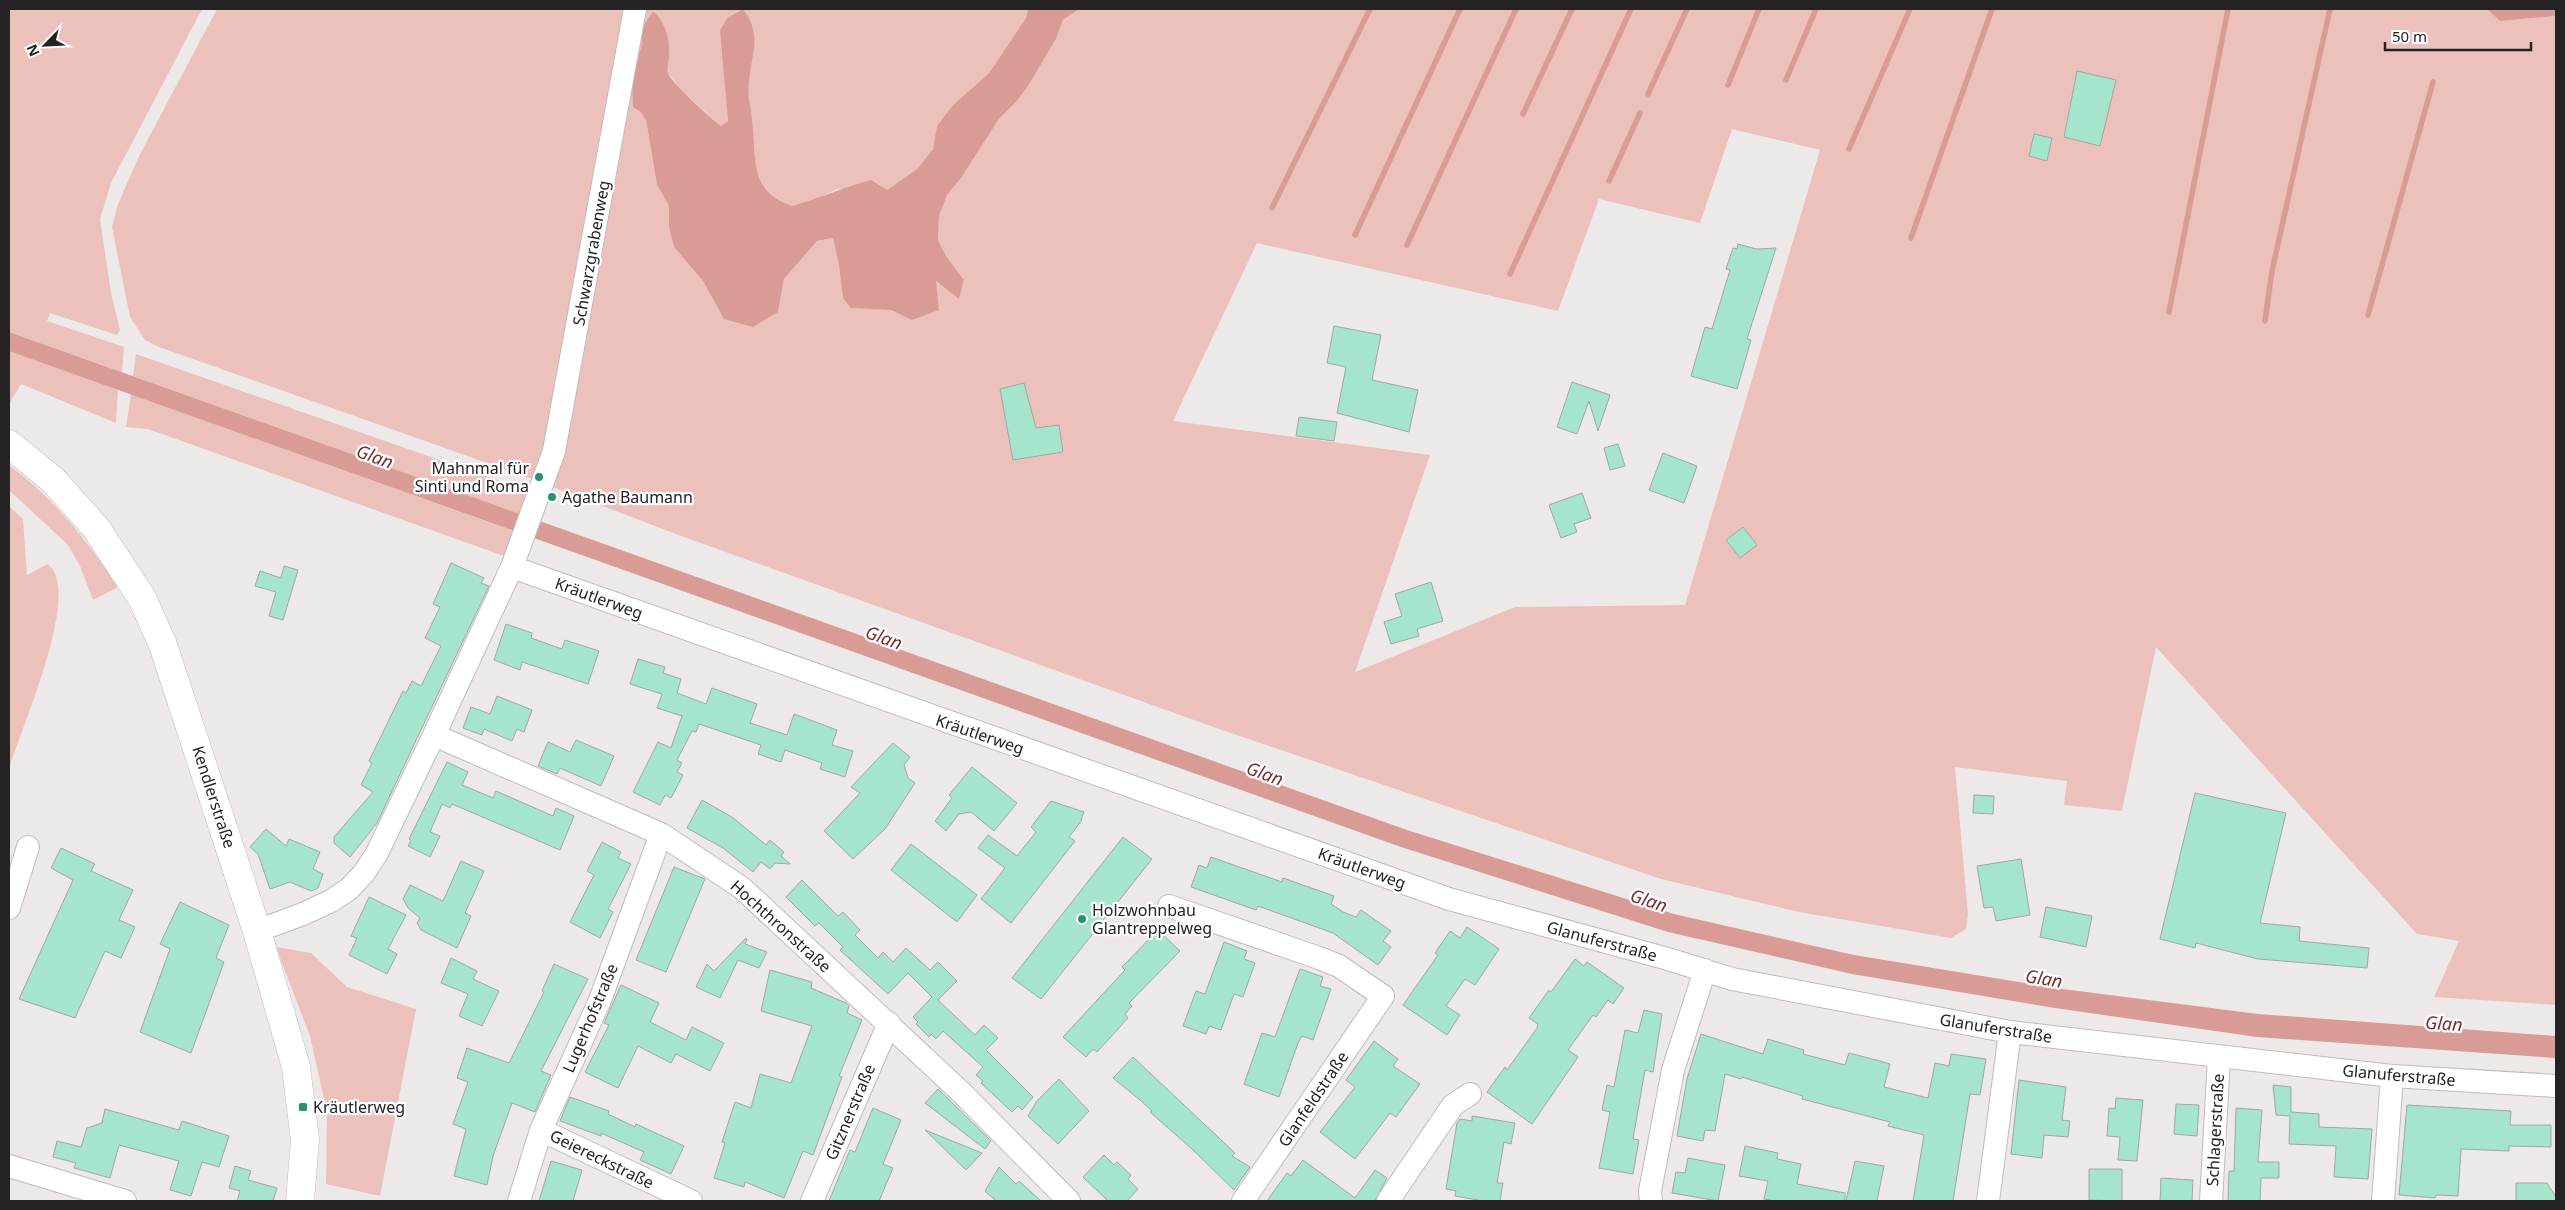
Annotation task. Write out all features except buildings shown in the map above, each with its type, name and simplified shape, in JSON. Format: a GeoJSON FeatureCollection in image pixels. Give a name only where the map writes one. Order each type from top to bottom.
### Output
{"type":"FeatureCollection","features":[{"type":"Feature","properties":{"kind":"street","name":"Schwarzgrabenweg"},"geometry":{"type":"LineString","coordinates":[[513,562],[554,451],[635,9]]}},
{"type":"Feature","properties":{"kind":"street","name":"Kendlerstraße"},"geometry":{"type":"LineString","coordinates":[[9,444],[31,460],[75,502],[117,556],[142,598],[163,645],[187,713],[257,931],[296,1067],[305,1140],[300,1201]]}},
{"type":"Feature","properties":{"kind":"street"},"geometry":{"type":"LineString","coordinates":[[257,931],[331,901],[350,889],[364,873],[376,854],[434,735],[513,562]]}},
{"type":"Feature","properties":{"kind":"street","name":"Kräutlerweg"},"geometry":{"type":"LineString","coordinates":[[513,562],[1449,899]]}},
{"type":"Feature","properties":{"kind":"street","name":"Hochthronstraße"},"geometry":{"type":"LineString","coordinates":[[434,735],[661,834],[742,888],[1010,1139],[1070,1201]]}},
{"type":"Feature","properties":{"kind":"street","name":"Lugerhofstraße"},"geometry":{"type":"LineString","coordinates":[[519,1201],[541,1130],[600,1000],[661,834]]}},
{"type":"Feature","properties":{"kind":"street"},"geometry":{"type":"LineString","coordinates":[[9,908],[28,847]]}},
{"type":"Feature","properties":{"kind":"street","name":"Glanuferstraße"},"geometry":{"type":"LineString","coordinates":[[1449,899],[1706,970],[1732,979],[2010,1032],[2219,1058],[2392,1076],[2556,1086]]}},
{"type":"Feature","properties":{"kind":"street","name":"Glanfeldstraße"},"geometry":{"type":"LineString","coordinates":[[1169,906],[1320,958],[1339,966],[1383,996],[1243,1201]]}},
{"type":"Feature","properties":{"kind":"street"},"geometry":{"type":"LineString","coordinates":[[1651,1201],[1650,1190],[1673,1070],[1706,970]]}},
{"type":"Feature","properties":{"kind":"street","name":"Gitznerstraße"},"geometry":{"type":"LineString","coordinates":[[812,1201],[889,1024]]}},
{"type":"Feature","properties":{"kind":"street"},"geometry":{"type":"LineString","coordinates":[[1988,1201],[2010,1032]]}},
{"type":"Feature","properties":{"kind":"street","name":"Schlagerstraße"},"geometry":{"type":"LineString","coordinates":[[2211,1201],[2219,1058]]}},
{"type":"Feature","properties":{"kind":"street"},"geometry":{"type":"LineString","coordinates":[[2382,1201],[2392,1076]]}},
{"type":"Feature","properties":{"kind":"street"},"geometry":{"type":"LineString","coordinates":[[1388,1201],[1453,1105],[1470,1094]]}},
{"type":"Feature","properties":{"kind":"street","name":"Geiereckstraße"},"geometry":{"type":"LineString","coordinates":[[541,1130],[691,1201]]}},
{"type":"Feature","properties":{"kind":"street"},"geometry":{"type":"LineString","coordinates":[[9,1166],[124,1201]]}},
{"type":"Feature","properties":{"kind":"shaded area"},"geometry":{"type":"Polygon","coordinates":[[[9,9],[202,9],[111,183],[100,219],[111,293],[120,330],[117,335],[50,313],[47,321],[124,347],[122,372],[9,332],[9,9]]]}},
{"type":"Feature","properties":{"kind":"shaded area"},"geometry":{"type":"Polygon","coordinates":[[[217,9],[742,9],[728,17],[723,55],[728,121],[721,126],[682,91],[668,73],[669,51],[653,11],[642,28],[642,43],[632,81],[646,120],[657,185],[669,206],[669,228],[674,247],[703,281],[724,319],[778,312],[784,279],[817,241],[833,238],[851,308],[891,310],[912,319],[936,281],[959,298],[964,280],[946,256],[938,240],[939,216],[947,195],[961,178],[999,119],[1017,101],[1030,83],[1056,39],[1063,20],[1079,9],[2487,9],[2500,21],[2556,16],[2556,1005],[2434,997],[2459,941],[2417,934],[2156,647],[2122,811],[2064,805],[2067,781],[1955,767],[1968,915],[1966,929],[1951,938],[1799,912],[1661,879],[1219,729],[684,537],[516,473],[159,347],[145,340],[130,317],[112,227],[118,204],[140,154],[217,9]],[[1732,129],[1700,223],[1599,199],[1558,311],[1257,243],[1173,421],[1430,455],[1355,672],[1515,607],[1685,605],[1820,150],[1732,129]]]}},
{"type":"Feature","properties":{"kind":"shaded area"},"geometry":{"type":"Polygon","coordinates":[[[743,9],[1028,9],[1026,18],[989,73],[953,105],[938,126],[933,149],[917,169],[887,190],[837,189],[816,199],[793,206],[779,200],[769,192],[762,183],[758,172],[755,160],[752,119],[748,102],[753,42],[752,30],[749,19],[743,9]]]}},
{"type":"Feature","properties":{"kind":"shaded area"},"geometry":{"type":"Polygon","coordinates":[[[743,9],[753,28],[754,36],[748,93],[758,172],[768,192],[779,200],[793,206],[871,180],[887,190],[917,169],[933,149],[937,126],[953,105],[989,73],[1026,18],[1028,9],[1079,9],[1063,20],[1056,39],[1030,83],[1017,101],[999,119],[961,178],[947,195],[939,216],[938,240],[946,256],[964,280],[959,299],[936,281],[939,310],[912,320],[891,310],[851,308],[843,298],[833,238],[817,241],[784,279],[778,312],[753,327],[724,319],[703,281],[674,247],[669,228],[669,206],[657,185],[646,120],[641,112],[633,107],[632,81],[642,43],[642,28],[653,11],[664,26],[668,38],[668,73],[692,101],[721,126],[728,121],[720,30],[728,17],[743,9]]]}},
{"type":"Feature","properties":{"kind":"shaded area"},"geometry":{"type":"Polygon","coordinates":[[[2487,9],[2556,9],[2556,16],[2500,21],[2487,9]]]}},
{"type":"Feature","properties":{"kind":"shaded area"},"geometry":{"type":"Polygon","coordinates":[[[9,332],[1407,830],[1674,914],[1854,955],[2055,988],[2258,1014],[2556,1036],[2556,1058],[2257,1037],[2055,1008],[1852,974],[1668,932],[1401,847],[9,351],[9,332]]]}},
{"type":"Feature","properties":{"kind":"shaded area"},"geometry":{"type":"Polygon","coordinates":[[[9,351],[118,389],[116,423],[21,384],[9,404],[9,351]]]}},
{"type":"Feature","properties":{"kind":"shaded area"},"geometry":{"type":"Polygon","coordinates":[[[136,354],[514,486],[527,493],[521,515],[133,376],[136,354]]]}},
{"type":"Feature","properties":{"kind":"shaded area"},"geometry":{"type":"Polygon","coordinates":[[[131,394],[516,532],[509,553],[504,556],[148,429],[126,427],[131,394]]]}},
{"type":"Feature","properties":{"kind":"shaded area"},"geometry":{"type":"Polygon","coordinates":[[[9,465],[41,492],[69,521],[118,587],[93,600],[80,566],[68,545],[9,490],[9,465]]]}},
{"type":"Feature","properties":{"kind":"shaded area"},"geometry":{"type":"Polygon","coordinates":[[[9,506],[23,519],[27,575],[48,564],[55,574],[59,594],[57,617],[43,671],[9,768],[9,506]]]}},
{"type":"Feature","properties":{"kind":"shaded area"},"geometry":{"type":"Polygon","coordinates":[[[276,947],[311,953],[347,987],[416,1009],[380,1196],[326,1184],[327,1112],[310,1036],[276,947]]]}},
{"type":"Feature","properties":{"kind":"waterway"},"geometry":{"type":"LineString","coordinates":[[1272,208],[1370,9]]}},
{"type":"Feature","properties":{"kind":"waterway"},"geometry":{"type":"LineString","coordinates":[[1355,235],[1460,9]]}},
{"type":"Feature","properties":{"kind":"waterway"},"geometry":{"type":"LineString","coordinates":[[1407,245],[1516,9]]}},
{"type":"Feature","properties":{"kind":"waterway"},"geometry":{"type":"LineString","coordinates":[[1523,114],[1572,9]]}},
{"type":"Feature","properties":{"kind":"waterway"},"geometry":{"type":"LineString","coordinates":[[1510,274],[1631,9]]}},
{"type":"Feature","properties":{"kind":"waterway"},"geometry":{"type":"LineString","coordinates":[[1648,94],[1687,9]]}},
{"type":"Feature","properties":{"kind":"waterway"},"geometry":{"type":"LineString","coordinates":[[1728,85],[1759,9]]}},
{"type":"Feature","properties":{"kind":"waterway"},"geometry":{"type":"LineString","coordinates":[[1786,80],[1816,9]]}},
{"type":"Feature","properties":{"kind":"waterway"},"geometry":{"type":"LineString","coordinates":[[1849,149],[1910,9]]}},
{"type":"Feature","properties":{"kind":"waterway"},"geometry":{"type":"LineString","coordinates":[[1911,238],[1992,9]]}},
{"type":"Feature","properties":{"kind":"waterway"},"geometry":{"type":"LineString","coordinates":[[2169,312],[2228,9]]}},
{"type":"Feature","properties":{"kind":"waterway"},"geometry":{"type":"LineString","coordinates":[[2265,321],[2272,271],[2330,9]]}},
{"type":"Feature","properties":{"kind":"waterway"},"geometry":{"type":"LineString","coordinates":[[2368,315],[2433,82]]}},
{"type":"Feature","properties":{"kind":"waterway"},"geometry":{"type":"LineString","coordinates":[[1609,181],[1640,113]]}},
{"type":"Feature","properties":{"kind":"place","name":"Mahnmal für Sinti und Roma"},"geometry":{"type":"Point","coordinates":[539,477]}},
{"type":"Feature","properties":{"kind":"place","name":"Agathe Baumann"},"geometry":{"type":"Point","coordinates":[552,497]}},
{"type":"Feature","properties":{"kind":"place","name":"Holzwohnbau Glantreppelweg"},"geometry":{"type":"Point","coordinates":[1082,919]}},
{"type":"Feature","properties":{"kind":"place","name":"Kräutlerweg"},"geometry":{"type":"Point","coordinates":[303,1107]}},
{"type":"Feature","properties":{"kind":"water label","name":"Glan"},"geometry":{"type":"Point","coordinates":[375,456]}},
{"type":"Feature","properties":{"kind":"water label","name":"Glan"},"geometry":{"type":"Point","coordinates":[884,637]}},
{"type":"Feature","properties":{"kind":"water label","name":"Glan"},"geometry":{"type":"Point","coordinates":[1265,773]}},
{"type":"Feature","properties":{"kind":"water label","name":"Glan"},"geometry":{"type":"Point","coordinates":[1649,900]}},
{"type":"Feature","properties":{"kind":"water label","name":"Glan"},"geometry":{"type":"Point","coordinates":[2044,978]}},
{"type":"Feature","properties":{"kind":"water label","name":"Glan"},"geometry":{"type":"Point","coordinates":[2444,1023]}}]}
